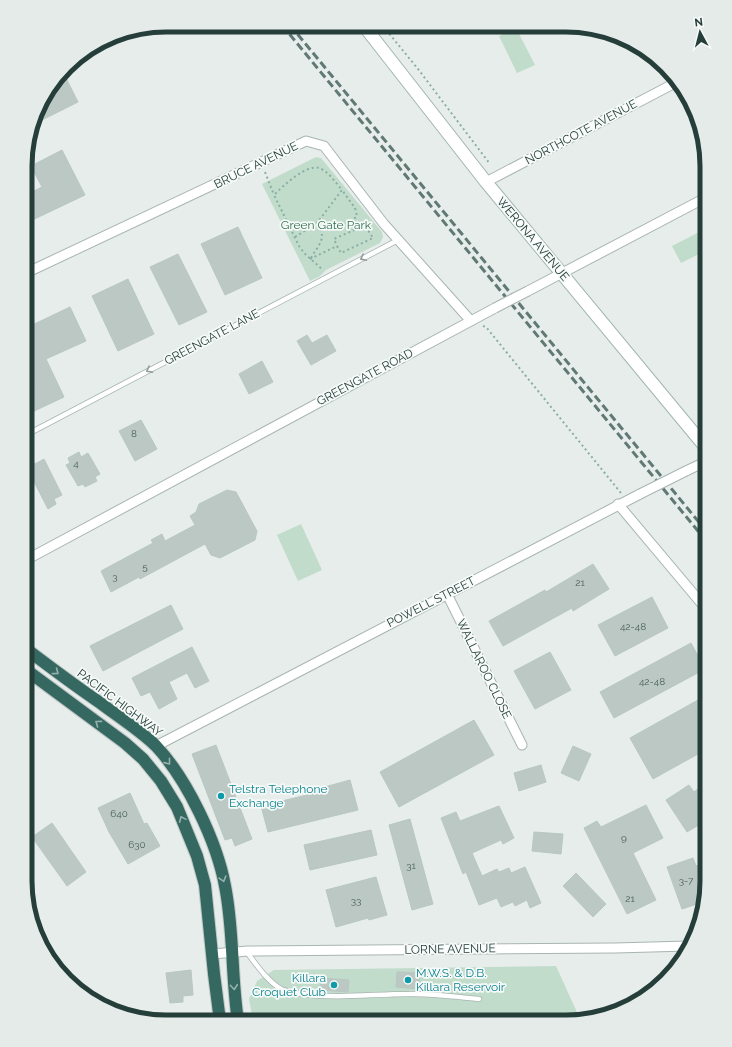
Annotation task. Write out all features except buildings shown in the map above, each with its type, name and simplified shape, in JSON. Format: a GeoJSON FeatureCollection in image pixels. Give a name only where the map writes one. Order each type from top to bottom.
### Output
{"type":"FeatureCollection","features":[{"type":"Feature","properties":{"kind":"highway","name":"PACIFIC HIGHWAY"},"geometry":{"type":"LineString","coordinates":[[32,653],[121,718],[156,746],[177,773],[193,799],[215,852],[227,895],[237,1015]]}},
{"type":"Feature","properties":{"kind":"highway"},"geometry":{"type":"LineString","coordinates":[[32,674],[126,743],[143,759],[161,781],[177,807],[202,869],[208,902],[219,1015]]}},
{"type":"Feature","properties":{"kind":"street","name":"WERONA AVENUE"},"geometry":{"type":"LineString","coordinates":[[369,32],[486,182],[700,440]]}},
{"type":"Feature","properties":{"kind":"street","name":"NORTHCOTE AVENUE"},"geometry":{"type":"LineString","coordinates":[[486,182],[672,85]]}},
{"type":"Feature","properties":{"kind":"street","name":"BRUCE AVENUE"},"geometry":{"type":"LineString","coordinates":[[32,270],[306,141],[324,146],[398,240],[471,321]]}},
{"type":"Feature","properties":{"kind":"street","name":"GREENGATE ROAD"},"geometry":{"type":"LineString","coordinates":[[32,557],[495,308],[563,274],[700,201]]}},
{"type":"Feature","properties":{"kind":"street","name":"POWELL STREET"},"geometry":{"type":"LineString","coordinates":[[156,746],[618,504],[700,464]]}},
{"type":"Feature","properties":{"kind":"street"},"geometry":{"type":"LineString","coordinates":[[618,504],[700,602]]}},
{"type":"Feature","properties":{"kind":"street","name":"WALLAROO CLOSE"},"geometry":{"type":"LineString","coordinates":[[447,594],[522,745]]}},
{"type":"Feature","properties":{"kind":"street","name":"LORNE AVENUE"},"geometry":{"type":"LineString","coordinates":[[212,954],[246,951],[683,946]]}},
{"type":"Feature","properties":{"kind":"lane","name":"GREENGATE LANE"},"geometry":{"type":"LineString","coordinates":[[32,432],[398,240]]}},
{"type":"Feature","properties":{"kind":"lane"},"geometry":{"type":"LineString","coordinates":[[246,951],[272,982],[281,988],[292,992],[314,995],[347,996],[431,994],[479,999]]}},
{"type":"Feature","properties":{"kind":"path"},"geometry":{"type":"LineString","coordinates":[[388,32],[490,164]]}},
{"type":"Feature","properties":{"kind":"path"},"geometry":{"type":"LineString","coordinates":[[261,163],[274,195],[304,253],[324,272]]}},
{"type":"Feature","properties":{"kind":"path"},"geometry":{"type":"LineString","coordinates":[[274,195],[290,180],[315,167],[321,169],[332,178],[342,190],[355,208],[357,216],[350,223],[336,228],[328,227],[322,230]]}},
{"type":"Feature","properties":{"kind":"path"},"geometry":{"type":"LineString","coordinates":[[295,237],[317,223],[342,190]]}},
{"type":"Feature","properties":{"kind":"path"},"geometry":{"type":"LineString","coordinates":[[310,259],[322,240],[322,230],[317,223]]}},
{"type":"Feature","properties":{"kind":"path"},"geometry":{"type":"LineString","coordinates":[[365,225],[373,238],[341,253],[337,246],[334,239],[365,225]]}},
{"type":"Feature","properties":{"kind":"path"},"geometry":{"type":"LineString","coordinates":[[310,259],[337,246]]}},
{"type":"Feature","properties":{"kind":"path"},"geometry":{"type":"LineString","coordinates":[[471,321],[486,327],[622,492],[618,504]]}},
{"type":"Feature","properties":{"kind":"green space"},"geometry":{"type":"Polygon","coordinates":[[[508,32],[518,32],[535,65],[517,73],[499,36],[508,32]]]}},
{"type":"Feature","properties":{"kind":"green space","name":"Green Gate Park"},"geometry":{"type":"Polygon","coordinates":[[[316,157],[321,158],[382,232],[383,237],[380,243],[326,270],[320,276],[310,281],[262,184],[316,157]]]}},
{"type":"Feature","properties":{"kind":"green space"},"geometry":{"type":"Polygon","coordinates":[[[700,232],[700,254],[681,263],[672,246],[700,232]]]}},
{"type":"Feature","properties":{"kind":"green space"},"geometry":{"type":"Polygon","coordinates":[[[301,524],[322,570],[298,581],[277,535],[301,524]]]}},
{"type":"Feature","properties":{"kind":"green space"},"geometry":{"type":"Polygon","coordinates":[[[556,966],[578,1014],[252,1015],[249,999],[257,981],[274,970],[556,966]]]}},
{"type":"Feature","properties":{"kind":"railway"},"geometry":{"type":"LineString","coordinates":[[288,32],[700,533]]}},
{"type":"Feature","properties":{"kind":"railway"},"geometry":{"type":"LineString","coordinates":[[296,32],[700,523]]}},
{"type":"Feature","properties":{"kind":"place","name":"Telstra Telephone Exchange"},"geometry":{"type":"Point","coordinates":[221,796]}},
{"type":"Feature","properties":{"kind":"place","name":"M.W.S. & D.B. Killara Reservoir"},"geometry":{"type":"Point","coordinates":[408,980]}},
{"type":"Feature","properties":{"kind":"place","name":"Killara Croquet Club"},"geometry":{"type":"Point","coordinates":[334,985]}}]}
